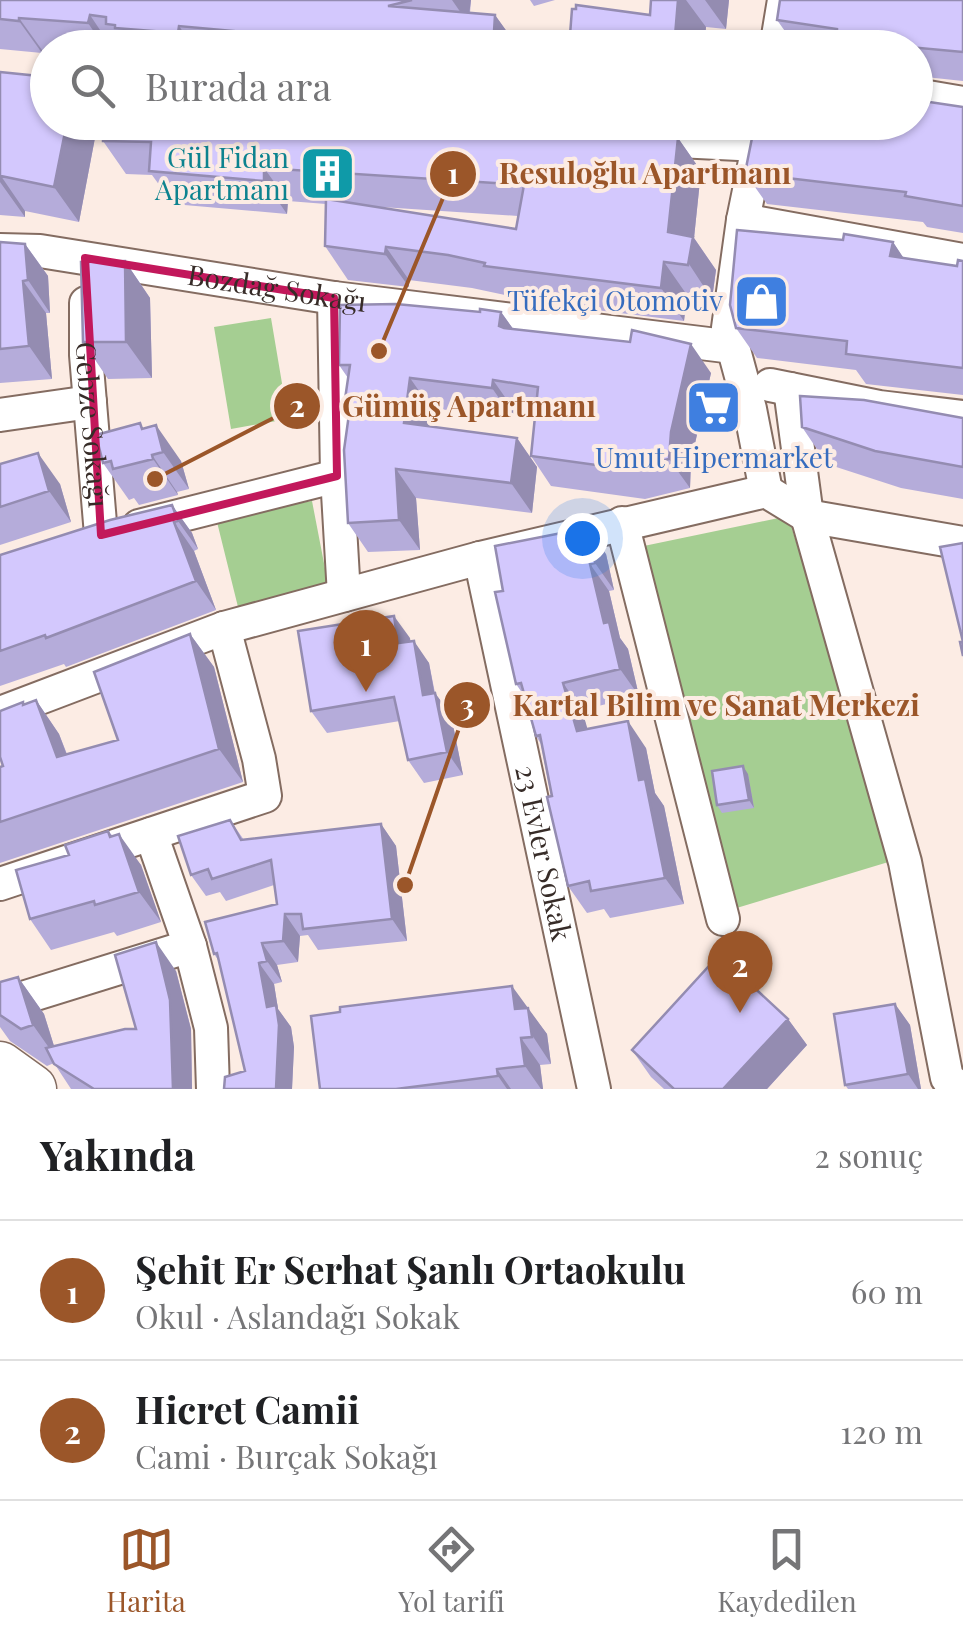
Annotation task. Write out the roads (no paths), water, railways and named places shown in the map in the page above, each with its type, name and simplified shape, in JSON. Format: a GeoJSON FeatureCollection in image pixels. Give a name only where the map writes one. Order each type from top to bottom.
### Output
{"type":"FeatureCollection","features":[{"type":"Feature","properties":{"kind":"street"},"geometry":{"type":"LineString","coordinates":[[779,30],[784,0]]}},
{"type":"Feature","properties":{"kind":"street"},"geometry":{"type":"LineString","coordinates":[[933,98],[963,102]]}},
{"type":"Feature","properties":{"kind":"street"},"geometry":{"type":"LineString","coordinates":[[760,140],[743,220],[728,328],[766,491]]}},
{"type":"Feature","properties":{"kind":"street"},"geometry":{"type":"LineString","coordinates":[[743,220],[963,260]]}},
{"type":"Feature","properties":{"kind":"street","name":"Bozdağ Sokağı"},"geometry":{"type":"LineString","coordinates":[[0,250],[40,251],[334,298],[733,347]]}},
{"type":"Feature","properties":{"kind":"street","name":"Gebze Sokağı"},"geometry":{"type":"LineString","coordinates":[[85,258],[90,402],[101,534]]}},
{"type":"Feature","properties":{"kind":"street"},"geometry":{"type":"LineString","coordinates":[[334,298],[336,476],[344,595]]}},
{"type":"Feature","properties":{"kind":"street"},"geometry":{"type":"LineString","coordinates":[[742,382],[879,407],[963,416]]}},
{"type":"Feature","properties":{"kind":"street"},"geometry":{"type":"LineString","coordinates":[[790,389],[807,516],[906,862],[947,1078],[961,1089]]}},
{"type":"Feature","properties":{"kind":"street"},"geometry":{"type":"LineString","coordinates":[[0,415],[90,402]]}},
{"type":"Feature","properties":{"kind":"street"},"geometry":{"type":"LineString","coordinates":[[67,545],[336,476]]}},
{"type":"Feature","properties":{"kind":"street"},"geometry":{"type":"LineString","coordinates":[[0,713],[224,628],[480,558],[766,491],[807,516],[963,543]]}},
{"type":"Feature","properties":{"kind":"street"},"geometry":{"type":"LineString","coordinates":[[622,523],[723,920]]}},
{"type":"Feature","properties":{"kind":"street","name":"23 Evler Sokak"},"geometry":{"type":"LineString","coordinates":[[480,558],[594,1089]]}},
{"type":"Feature","properties":{"kind":"street"},"geometry":{"type":"LineString","coordinates":[[0,884],[265,796],[224,628]]}},
{"type":"Feature","properties":{"kind":"street"},"geometry":{"type":"LineString","coordinates":[[151,834],[190,946],[211,1028],[213,1089]]}},
{"type":"Feature","properties":{"kind":"street"},"geometry":{"type":"LineString","coordinates":[[0,1005],[190,946]]}},
{"type":"Feature","properties":{"kind":"street"},"geometry":{"type":"LineString","coordinates":[[0,1066],[32,1089]]}},
{"type":"Feature","properties":{"kind":"place","name":"Gül Fidan Apartmanı"},"geometry":{"type":"Point","coordinates":[328,174]}},
{"type":"Feature","properties":{"kind":"place","name":"Tüfekçi Otomotiv"},"geometry":{"type":"Point","coordinates":[762,301]}},
{"type":"Feature","properties":{"kind":"place","name":"Resuloğlu Apartmanı"},"geometry":{"type":"Point","coordinates":[379,351]}},
{"type":"Feature","properties":{"kind":"place","name":"Umut Hipermarket"},"geometry":{"type":"Point","coordinates":[714,407]}},
{"type":"Feature","properties":{"kind":"place","name":"Gümüş Apartmanı"},"geometry":{"type":"Point","coordinates":[155,479]}},
{"type":"Feature","properties":{"kind":"place","name":"Şehit Er Serhat Şanlı Ortaokulu"},"geometry":{"type":"Point","coordinates":[366,692]}},
{"type":"Feature","properties":{"kind":"place","name":"Kartal Bilim ve Sanat Merkezi"},"geometry":{"type":"Point","coordinates":[405,885]}},
{"type":"Feature","properties":{"kind":"place","name":"Hicret Camii"},"geometry":{"type":"Point","coordinates":[740,1013]}}]}
